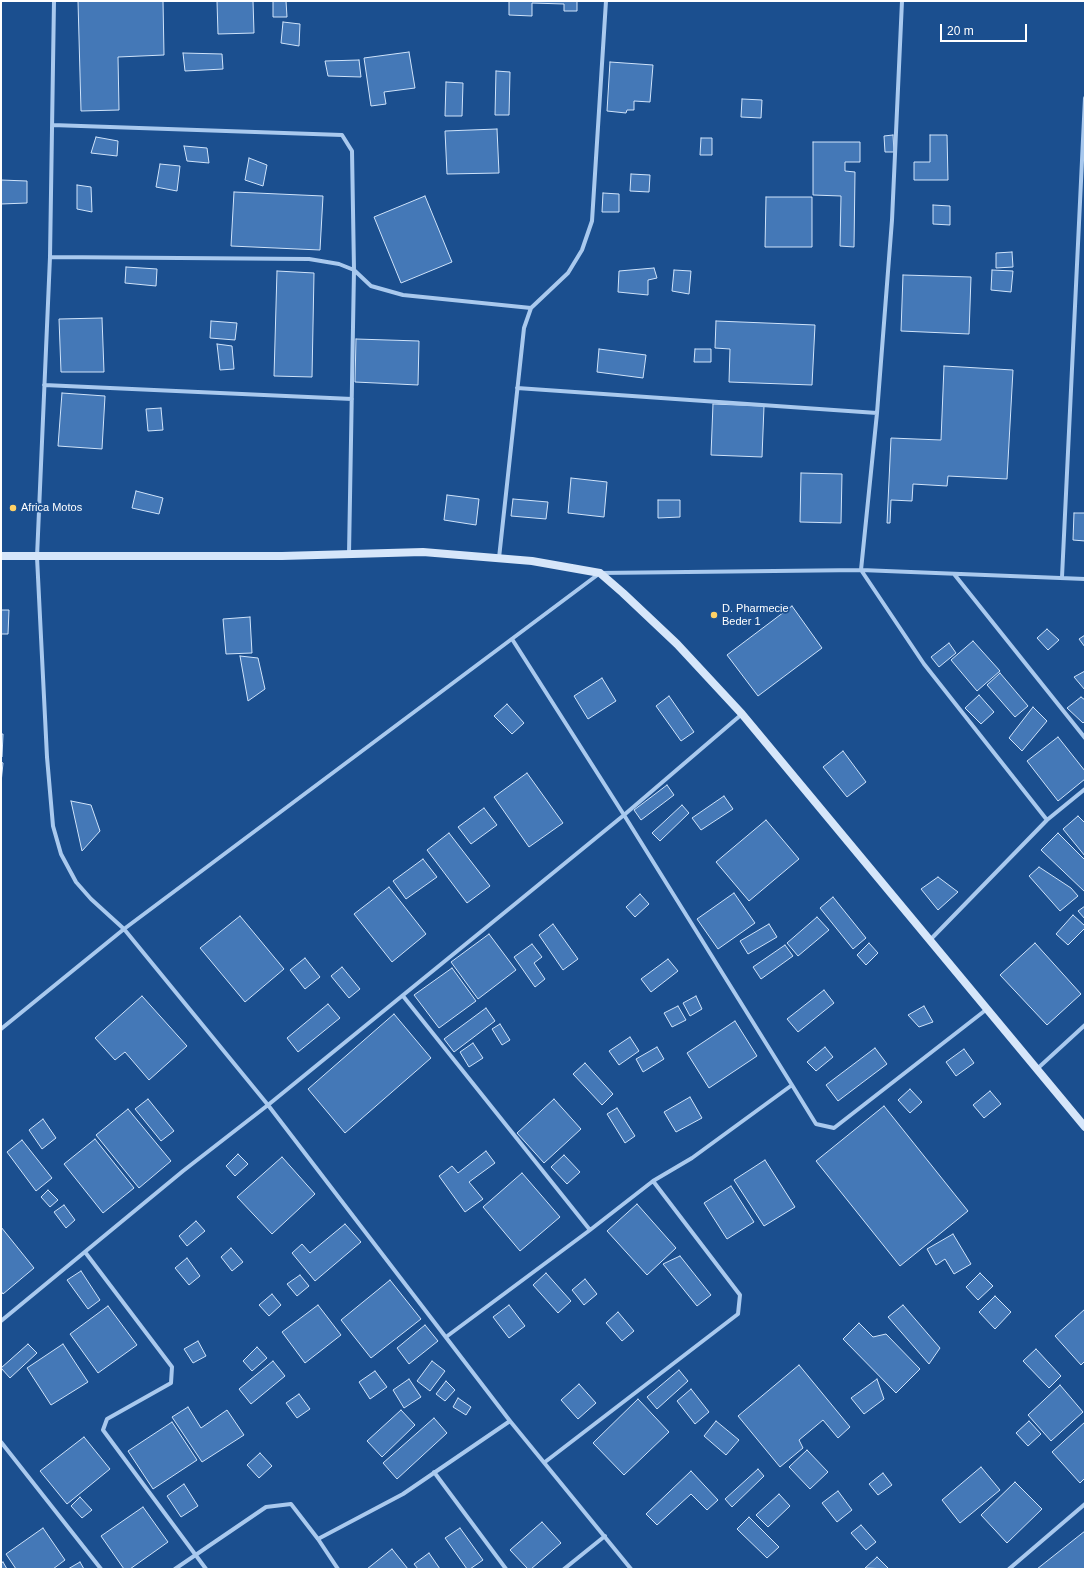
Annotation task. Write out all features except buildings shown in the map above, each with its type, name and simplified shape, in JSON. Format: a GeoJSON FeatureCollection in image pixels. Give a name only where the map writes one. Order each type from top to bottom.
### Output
{"type":"FeatureCollection","features":[{"type":"Feature","properties":{"kind":"street"},"geometry":{"type":"LineString","coordinates":[[54,1],[50,257],[37,557],[53,826],[61,854],[76,882],[91,899],[124,929],[268,1105],[510,1421],[631,1569]]}},
{"type":"Feature","properties":{"kind":"street"},"geometry":{"type":"LineString","coordinates":[[499,559],[524,328],[530,308],[568,273],[582,250],[592,221],[606,1]]}},
{"type":"Feature","properties":{"kind":"street"},"geometry":{"type":"LineString","coordinates":[[902,1],[892,220],[861,570],[924,664],[1048,820]]}},
{"type":"Feature","properties":{"kind":"street"},"geometry":{"type":"LineString","coordinates":[[1062,577],[1085,98]]}},
{"type":"Feature","properties":{"kind":"street"},"geometry":{"type":"LineString","coordinates":[[52,125],[342,135],[352,151],[354,270],[349,554]]}},
{"type":"Feature","properties":{"kind":"street"},"geometry":{"type":"LineString","coordinates":[[50,257],[309,259],[339,264],[354,270],[372,286],[403,295],[530,308]]}},
{"type":"Feature","properties":{"kind":"street"},"geometry":{"type":"LineString","coordinates":[[44,385],[352,399]]}},
{"type":"Feature","properties":{"kind":"street"},"geometry":{"type":"LineString","coordinates":[[517,388],[876,413]]}},
{"type":"Feature","properties":{"kind":"street"},"geometry":{"type":"LineString","coordinates":[[1,556],[282,556],[423,552],[532,561],[600,574],[861,570],[1085,579]]}},
{"type":"Feature","properties":{"kind":"street"},"geometry":{"type":"LineString","coordinates":[[1,1029],[124,929],[600,574]]}},
{"type":"Feature","properties":{"kind":"street"},"geometry":{"type":"LineString","coordinates":[[600,574],[623,593],[677,644],[742,714],[1038,1068],[1085,1127]]}},
{"type":"Feature","properties":{"kind":"street"},"geometry":{"type":"LineString","coordinates":[[954,574],[1085,738]]}},
{"type":"Feature","properties":{"kind":"street"},"geometry":{"type":"LineString","coordinates":[[512,639],[624,815],[816,1124],[834,1128],[988,1009]]}},
{"type":"Feature","properties":{"kind":"street"},"geometry":{"type":"LineString","coordinates":[[1,1322],[183,1171],[268,1105],[624,815],[742,714]]}},
{"type":"Feature","properties":{"kind":"street"},"geometry":{"type":"LineString","coordinates":[[930,940],[1048,820],[1085,789]]}},
{"type":"Feature","properties":{"kind":"street"},"geometry":{"type":"LineString","coordinates":[[403,996],[590,1230]]}},
{"type":"Feature","properties":{"kind":"street"},"geometry":{"type":"LineString","coordinates":[[1038,1068],[1085,1025]]}},
{"type":"Feature","properties":{"kind":"street"},"geometry":{"type":"LineString","coordinates":[[446,1337],[590,1230],[653,1181],[692,1158],[792,1085]]}},
{"type":"Feature","properties":{"kind":"street"},"geometry":{"type":"LineString","coordinates":[[545,1462],[738,1314],[740,1294],[653,1181]]}},
{"type":"Feature","properties":{"kind":"street"},"geometry":{"type":"LineString","coordinates":[[85,1252],[172,1368],[171,1383],[107,1419],[103,1430],[206,1569]]}},
{"type":"Feature","properties":{"kind":"street"},"geometry":{"type":"LineString","coordinates":[[318,1539],[403,1494],[510,1421]]}},
{"type":"Feature","properties":{"kind":"street"},"geometry":{"type":"LineString","coordinates":[[1,1442],[101,1569]]}},
{"type":"Feature","properties":{"kind":"street"},"geometry":{"type":"LineString","coordinates":[[434,1472],[506,1569]]}},
{"type":"Feature","properties":{"kind":"street"},"geometry":{"type":"LineString","coordinates":[[176,1569],[266,1507],[290,1504],[318,1539],[338,1569]]}},
{"type":"Feature","properties":{"kind":"street"},"geometry":{"type":"LineString","coordinates":[[1009,1569],[1085,1504]]}},
{"type":"Feature","properties":{"kind":"street"},"geometry":{"type":"LineString","coordinates":[[564,1569],[605,1536]]}},
{"type":"Feature","properties":{"kind":"place","name":"Africa Motos"},"geometry":{"type":"Point","coordinates":[13,508]}},
{"type":"Feature","properties":{"kind":"place","name":"D. Pharmecie Beder 1"},"geometry":{"type":"Point","coordinates":[714,615]}}]}
